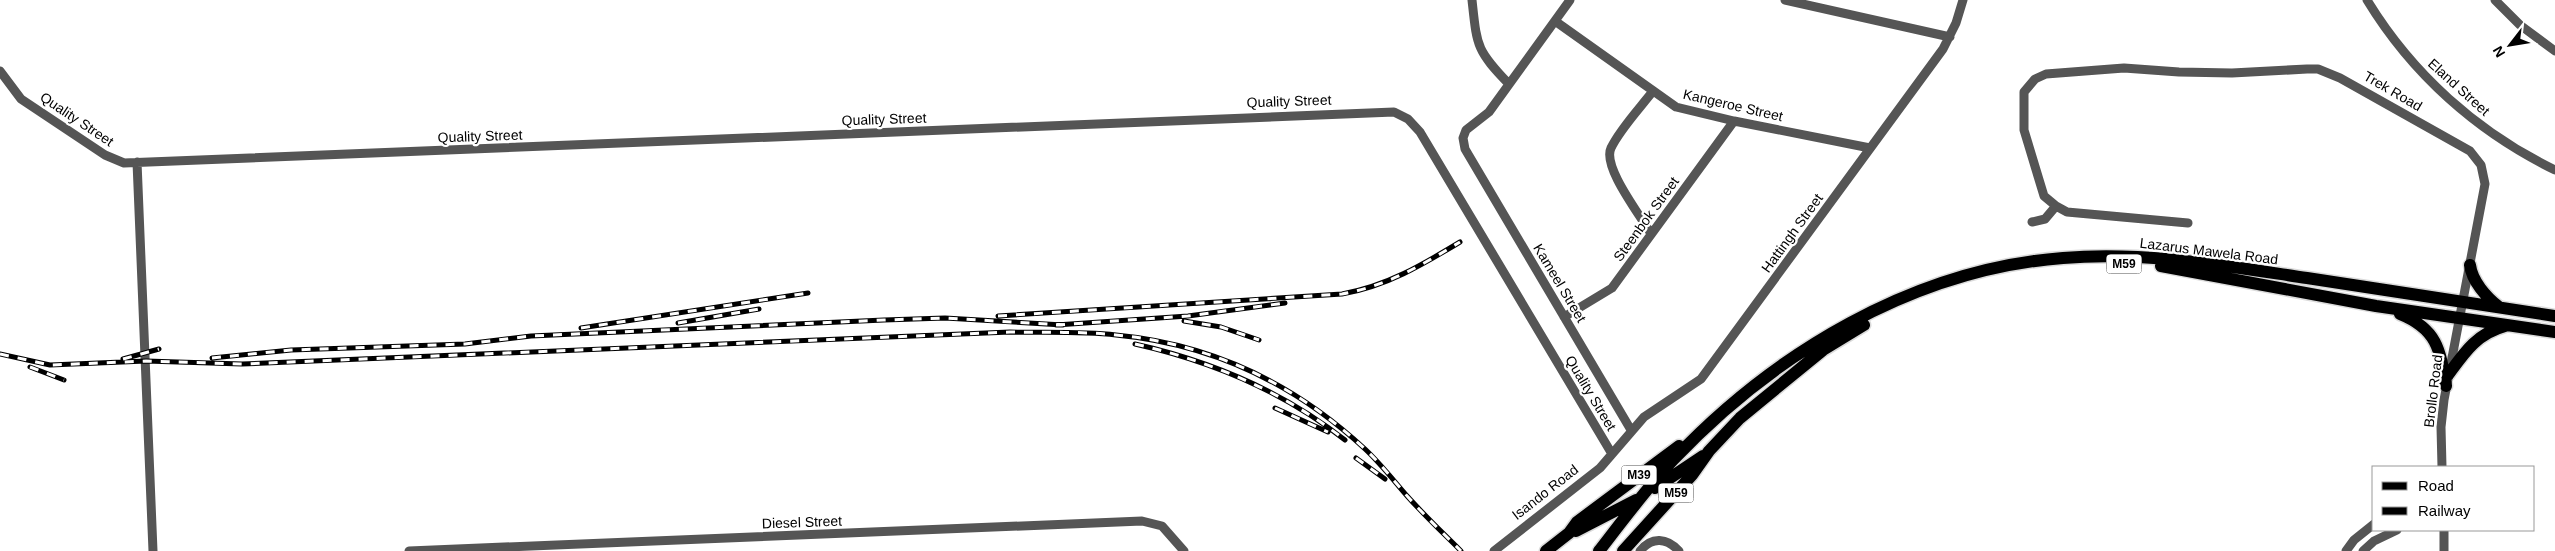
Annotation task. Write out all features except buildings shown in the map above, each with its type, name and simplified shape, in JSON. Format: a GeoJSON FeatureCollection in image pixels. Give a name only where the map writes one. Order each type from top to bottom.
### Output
{"type":"FeatureCollection","features":[{"type":"Feature","properties":{"kind":"main road","name":"Lazarus Mawela Road"},"geometry":{"type":"LineString","coordinates":[[1599,551],[1639,498],[1674,459],[1713,421],[1781,366],[1823,338],[1899,299],[1953,280],[2022,263],[2061,258],[2144,256],[2224,266],[2555,316]]}},
{"type":"Feature","properties":{"kind":"main road","name":"Lazarus Mawela Road"},"geometry":{"type":"LineString","coordinates":[[1623,551],[1692,476],[1709,452],[1740,418],[1823,350],[1853,331],[1907,304],[1992,277],[2035,269],[2084,264],[2149,265],[2193,271],[2300,293],[2458,318]]}},
{"type":"Feature","properties":{"kind":"main road"},"geometry":{"type":"LineString","coordinates":[[2470,265],[2471,271],[2483,291],[2499,307]]}},
{"type":"Feature","properties":{"kind":"main road"},"geometry":{"type":"LineString","coordinates":[[2376,306],[2410,318],[2427,329],[2440,353],[2447,381]]}},
{"type":"Feature","properties":{"kind":"main road","name":"M59"},"geometry":{"type":"LineString","coordinates":[[2458,318],[2555,332]]}},
{"type":"Feature","properties":{"kind":"main road"},"geometry":{"type":"LineString","coordinates":[[2447,381],[2475,340],[2484,334],[2509,325]]}},
{"type":"Feature","properties":{"kind":"main road","name":"M39"},"geometry":{"type":"LineString","coordinates":[[1569,533],[1577,522],[1605,500],[1713,421]]}},
{"type":"Feature","properties":{"kind":"main road","name":"M39"},"geometry":{"type":"LineString","coordinates":[[1546,551],[1569,533],[1639,498],[1709,452]]}},
{"type":"Feature","properties":{"kind":"street"},"geometry":{"type":"LineString","coordinates":[[1472,0],[1476,40],[1479,48],[1488,63],[1509,84],[1570,0]]}},
{"type":"Feature","properties":{"kind":"street"},"geometry":{"type":"LineString","coordinates":[[1785,0],[1950,37]]}},
{"type":"Feature","properties":{"kind":"street","name":"Hattingh Street"},"geometry":{"type":"LineString","coordinates":[[1612,454],[1644,417],[1688,390],[1701,379],[1950,37],[1963,0]]}},
{"type":"Feature","properties":{"kind":"street","name":"Eland Street"},"geometry":{"type":"LineString","coordinates":[[2366,0],[2400,48],[2439,91],[2500,140],[2555,170]]}},
{"type":"Feature","properties":{"kind":"street"},"geometry":{"type":"LineString","coordinates":[[2495,0],[2520,25],[2555,52]]}},
{"type":"Feature","properties":{"kind":"street","name":"Kangeroe Street"},"geometry":{"type":"LineString","coordinates":[[1555,21],[1676,107],[1734,121],[1870,148]]}},
{"type":"Feature","properties":{"kind":"street","name":"Trek Road"},"geometry":{"type":"LineString","coordinates":[[2056,206],[2044,196],[2024,130],[2024,92],[2034,80],[2046,74],[2124,68],[2232,73],[2318,69],[2349,82],[2470,151],[2481,165],[2485,184],[2458,318]]}},
{"type":"Feature","properties":{"kind":"street","name":"Quality Street"},"geometry":{"type":"LineString","coordinates":[[0,71],[21,98],[105,155],[124,163],[1394,112],[1408,119],[1420,132],[1612,454]]}},
{"type":"Feature","properties":{"kind":"street","name":"Kameel Street"},"geometry":{"type":"LineString","coordinates":[[1509,84],[1489,112],[1464,133],[1465,150],[1631,430]]}},
{"type":"Feature","properties":{"kind":"street"},"geometry":{"type":"LineString","coordinates":[[1651,234],[1615,175],[1610,159],[1612,148],[1652,91]]}},
{"type":"Feature","properties":{"kind":"street","name":"Steenbok Street"},"geometry":{"type":"LineString","coordinates":[[1564,316],[1612,288],[1734,121]]}},
{"type":"Feature","properties":{"kind":"street"},"geometry":{"type":"LineString","coordinates":[[137,162],[153,551]]}},
{"type":"Feature","properties":{"kind":"street"},"geometry":{"type":"LineString","coordinates":[[2032,222],[2044,219],[2056,206],[2067,212],[2188,223]]}},
{"type":"Feature","properties":{"kind":"street","name":"Brollo Road"},"geometry":{"type":"LineString","coordinates":[[2442,466],[2441,427],[2458,318]]}},
{"type":"Feature","properties":{"kind":"street","name":"Isando Road"},"geometry":{"type":"LineString","coordinates":[[1494,551],[1595,473],[1612,454]]}},
{"type":"Feature","properties":{"kind":"street","name":"Diesel Street"},"geometry":{"type":"LineString","coordinates":[[409,551],[1142,521],[1162,526],[1184,551]]}},
{"type":"Feature","properties":{"kind":"street"},"geometry":{"type":"LineString","coordinates":[[2346,551],[2354,540],[2372,526]]}},
{"type":"Feature","properties":{"kind":"street"},"geometry":{"type":"LineString","coordinates":[[2363,551],[2374,541],[2395,531]]}},
{"type":"Feature","properties":{"kind":"street"},"geometry":{"type":"LineString","coordinates":[[2444,531],[2444,551]]}},
{"type":"Feature","properties":{"kind":"street"},"geometry":{"type":"LineString","coordinates":[[1640,551],[1649,543],[1660,540],[1674,545],[1680,551]]}},
{"type":"Feature","properties":{"kind":"railway"},"geometry":{"type":"LineString","coordinates":[[998,316],[1342,294],[1374,286],[1404,274],[1460,242]]}},
{"type":"Feature","properties":{"kind":"railway"},"geometry":{"type":"LineString","coordinates":[[581,328],[808,293]]}},
{"type":"Feature","properties":{"kind":"railway"},"geometry":{"type":"LineString","coordinates":[[1056,325],[1188,316],[1285,303]]}},
{"type":"Feature","properties":{"kind":"railway"},"geometry":{"type":"LineString","coordinates":[[678,323],[759,309]]}},
{"type":"Feature","properties":{"kind":"railway"},"geometry":{"type":"LineString","coordinates":[[212,358],[291,350],[465,344],[531,336],[884,320],[945,318],[1063,325]]}},
{"type":"Feature","properties":{"kind":"railway"},"geometry":{"type":"LineString","coordinates":[[1184,321],[1221,327],[1259,340]]}},
{"type":"Feature","properties":{"kind":"railway"},"geometry":{"type":"LineString","coordinates":[[0,354],[50,365],[146,361],[242,364],[1010,332],[1116,335],[1186,347],[1219,358],[1281,387],[1310,405],[1365,449],[1414,504],[1461,551]]}},
{"type":"Feature","properties":{"kind":"railway"},"geometry":{"type":"LineString","coordinates":[[1135,344],[1191,359],[1246,380],[1297,407],[1345,440]]}},
{"type":"Feature","properties":{"kind":"railway"},"geometry":{"type":"LineString","coordinates":[[123,359],[159,349]]}},
{"type":"Feature","properties":{"kind":"railway"},"geometry":{"type":"LineString","coordinates":[[30,367],[64,380]]}},
{"type":"Feature","properties":{"kind":"railway"},"geometry":{"type":"LineString","coordinates":[[1275,408],[1328,432]]}},
{"type":"Feature","properties":{"kind":"railway"},"geometry":{"type":"LineString","coordinates":[[1356,458],[1385,479]]}}]}
